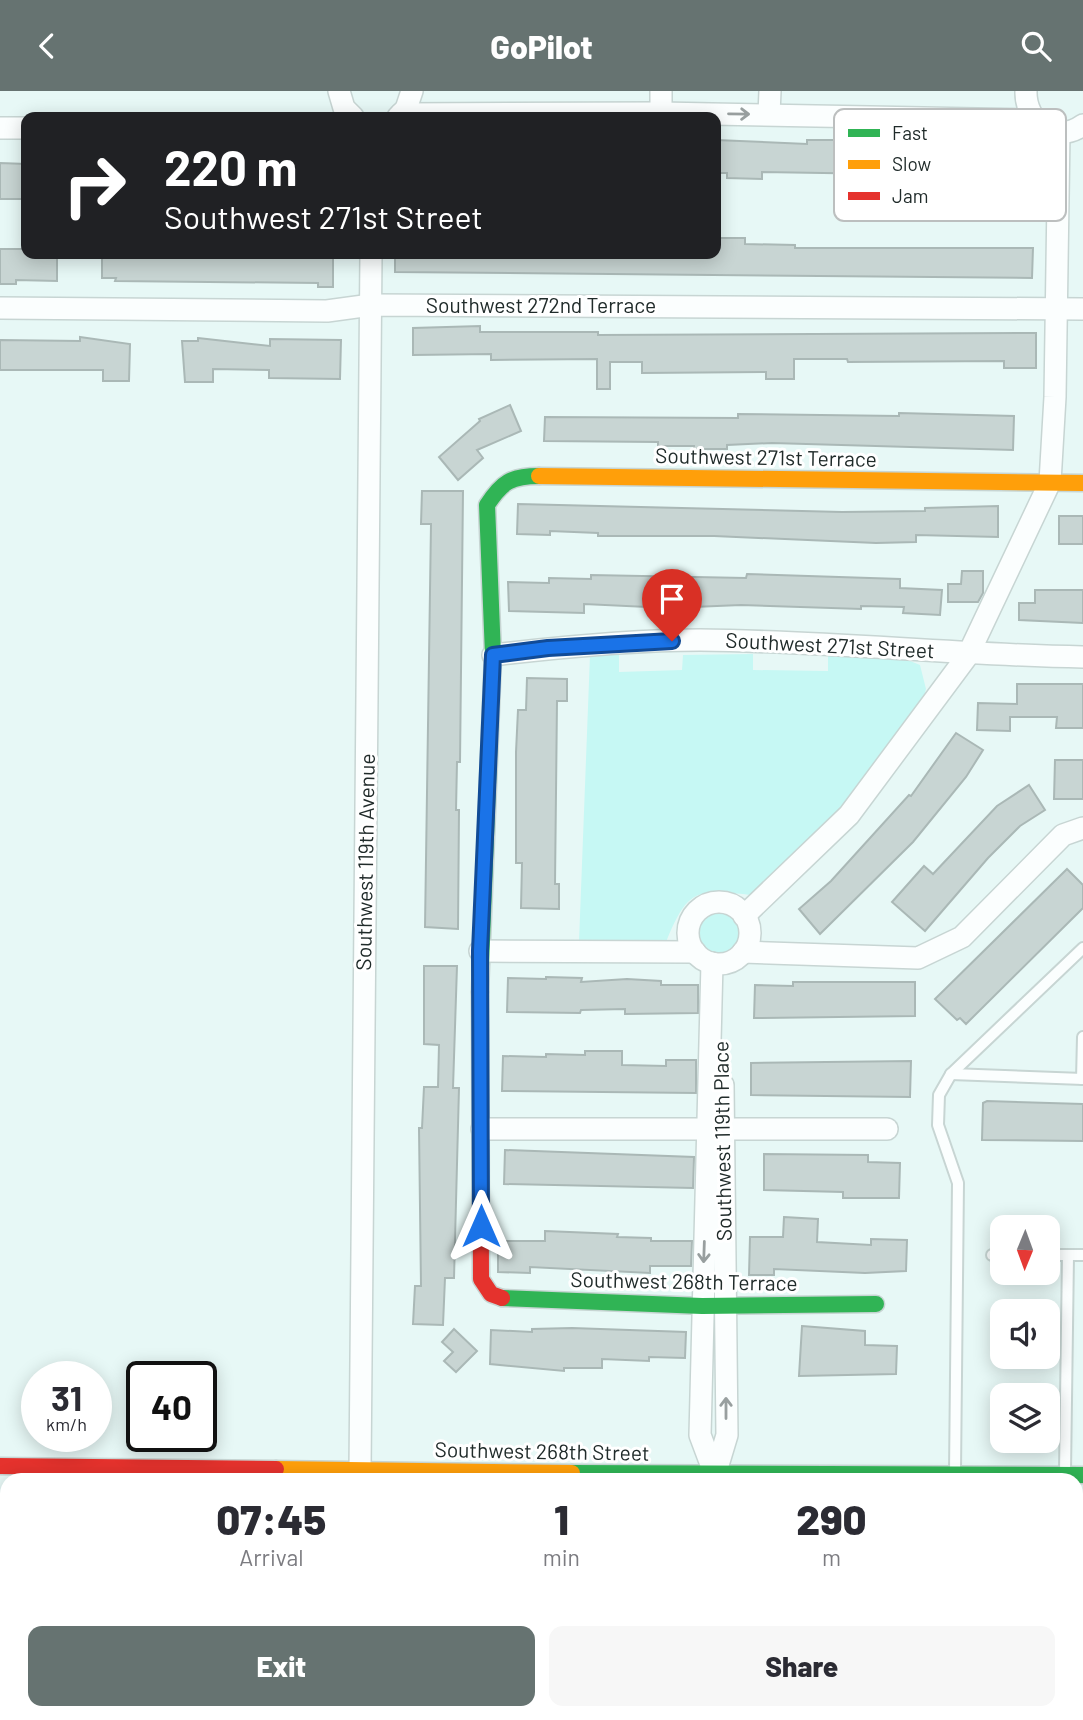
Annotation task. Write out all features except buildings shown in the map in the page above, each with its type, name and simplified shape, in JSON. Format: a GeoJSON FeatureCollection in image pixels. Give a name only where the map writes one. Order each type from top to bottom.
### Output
{"type":"FeatureCollection","features":[{"type":"Feature","properties":{"kind":"street"},"geometry":{"type":"LineString","coordinates":[[339,91],[348,112]]}},
{"type":"Feature","properties":{"kind":"street"},"geometry":{"type":"LineString","coordinates":[[403,112],[412,91]]}},
{"type":"Feature","properties":{"kind":"street"},"geometry":{"type":"LineString","coordinates":[[661,91],[661,112]]}},
{"type":"Feature","properties":{"kind":"street"},"geometry":{"type":"LineString","coordinates":[[769,114],[770,91]]}},
{"type":"Feature","properties":{"kind":"street"},"geometry":{"type":"LineString","coordinates":[[1026,91],[1025,101],[1029,109]]}},
{"type":"Feature","properties":{"kind":"street"},"geometry":{"type":"LineString","coordinates":[[721,114],[834,115]]}},
{"type":"Feature","properties":{"kind":"street"},"geometry":{"type":"LineString","coordinates":[[1066,132],[1083,125]]}},
{"type":"Feature","properties":{"kind":"street"},"geometry":{"type":"LineString","coordinates":[[0,128],[21,128]]}},
{"type":"Feature","properties":{"kind":"street"},"geometry":{"type":"LineString","coordinates":[[744,916],[849,815],[968,655],[1050,482],[1055,397],[1058,221]]}},
{"type":"Feature","properties":{"kind":"street","name":"Southwest 119th Avenue"},"geometry":{"type":"LineString","coordinates":[[360,1471],[371,259]]}},
{"type":"Feature","properties":{"kind":"street","name":"Southwest 272nd Terrace"},"geometry":{"type":"LineString","coordinates":[[0,308],[327,311],[371,305],[1083,309]]}},
{"type":"Feature","properties":{"kind":"street","name":"Southwest 271st Terrace"},"geometry":{"type":"LineString","coordinates":[[491,1294],[481,1279],[480,951],[493,655],[487,505],[496,491],[516,476],[1083,483]]}},
{"type":"Feature","properties":{"kind":"street","name":"Southwest 271st Street"},"geometry":{"type":"LineString","coordinates":[[493,655],[548,648],[697,640],[843,644],[968,655],[1083,657]]}},
{"type":"Feature","properties":{"kind":"street"},"geometry":{"type":"LineString","coordinates":[[743,952],[918,958],[962,937],[1063,835],[1083,828]]}},
{"type":"Feature","properties":{"kind":"street"},"geometry":{"type":"LineString","coordinates":[[480,951],[730,962],[743,952],[750,934],[744,916],[729,904],[709,904],[701,908],[689,924],[690,944],[710,960]]}},
{"type":"Feature","properties":{"kind":"street","name":"Southwest 119th Place"},"geometry":{"type":"LineString","coordinates":[[710,960],[726,1306],[727,1435],[716,1473]]}},
{"type":"Feature","properties":{"kind":"street"},"geometry":{"type":"LineString","coordinates":[[482,1129],[887,1129]]}},
{"type":"Feature","properties":{"kind":"street","name":"Southwest 119th Place"},"geometry":{"type":"LineString","coordinates":[[714,1473],[700,1435],[700,1348],[716,1129]]}},
{"type":"Feature","properties":{"kind":"street","name":"Southwest 268th Terrace"},"geometry":{"type":"LineString","coordinates":[[491,1294],[509,1300],[702,1306],[876,1304]]}},
{"type":"Feature","properties":{"kind":"street","name":"Southwest 268th Street"},"geometry":{"type":"LineString","coordinates":[[0,1466],[538,1473]]}},
{"type":"Feature","properties":{"kind":"lane"},"geometry":{"type":"LineString","coordinates":[[955,1473],[958,1184],[938,1125],[939,1095],[951,1075],[1083,948]]}},
{"type":"Feature","properties":{"kind":"lane"},"geometry":{"type":"LineString","coordinates":[[951,1075],[1083,1079],[1083,1037]]}},
{"type":"Feature","properties":{"kind":"lane"},"geometry":{"type":"LineString","coordinates":[[1060,1255],[1083,1255]]}},
{"type":"Feature","properties":{"kind":"lane"},"geometry":{"type":"LineString","coordinates":[[1065,1473],[1068,1255]]}},
{"type":"Feature","properties":{"kind":"lane"},"geometry":{"type":"LineString","coordinates":[[700,1348],[726,1348]]}},
{"type":"Feature","properties":{"kind":"shaded area"},"geometry":{"type":"Polygon","coordinates":[[[753,654],[753,670],[828,671],[828,655],[905,659],[920,665],[926,689],[922,703],[863,786],[799,854],[750,895],[717,892],[696,896],[681,911],[666,942],[579,942],[590,655],[619,655],[619,672],[682,670],[683,655],[753,654]]]}},
{"type":"Feature","properties":{"kind":"shaded area"},"geometry":{"type":"Polygon","coordinates":[[[717,911],[734,917],[740,934],[734,951],[717,957],[700,951],[694,934],[700,917],[717,911]]]}},
{"type":"Feature","properties":{"kind":"traffic: fast"},"geometry":{"type":"LineString","coordinates":[[480,992],[493,655],[487,505],[508,482],[521,477],[539,476]]}},
{"type":"Feature","properties":{"kind":"traffic: fast"},"geometry":{"type":"LineString","coordinates":[[502,1298],[702,1306],[876,1304]]}},
{"type":"Feature","properties":{"kind":"traffic: slow"},"geometry":{"type":"LineString","coordinates":[[539,476],[1083,483]]}},
{"type":"Feature","properties":{"kind":"traffic: slow"},"geometry":{"type":"LineString","coordinates":[[276,1469],[572,1473]]}},
{"type":"Feature","properties":{"kind":"traffic: jam"},"geometry":{"type":"LineString","coordinates":[[480,992],[481,1279],[491,1294],[502,1298]]}},
{"type":"Feature","properties":{"kind":"traffic: jam"},"geometry":{"type":"LineString","coordinates":[[0,1466],[276,1469]]}},
{"type":"Feature","properties":{"kind":"route"},"geometry":{"type":"LineString","coordinates":[[481,1226],[480,951],[493,655],[548,648],[672,641]]}}]}
